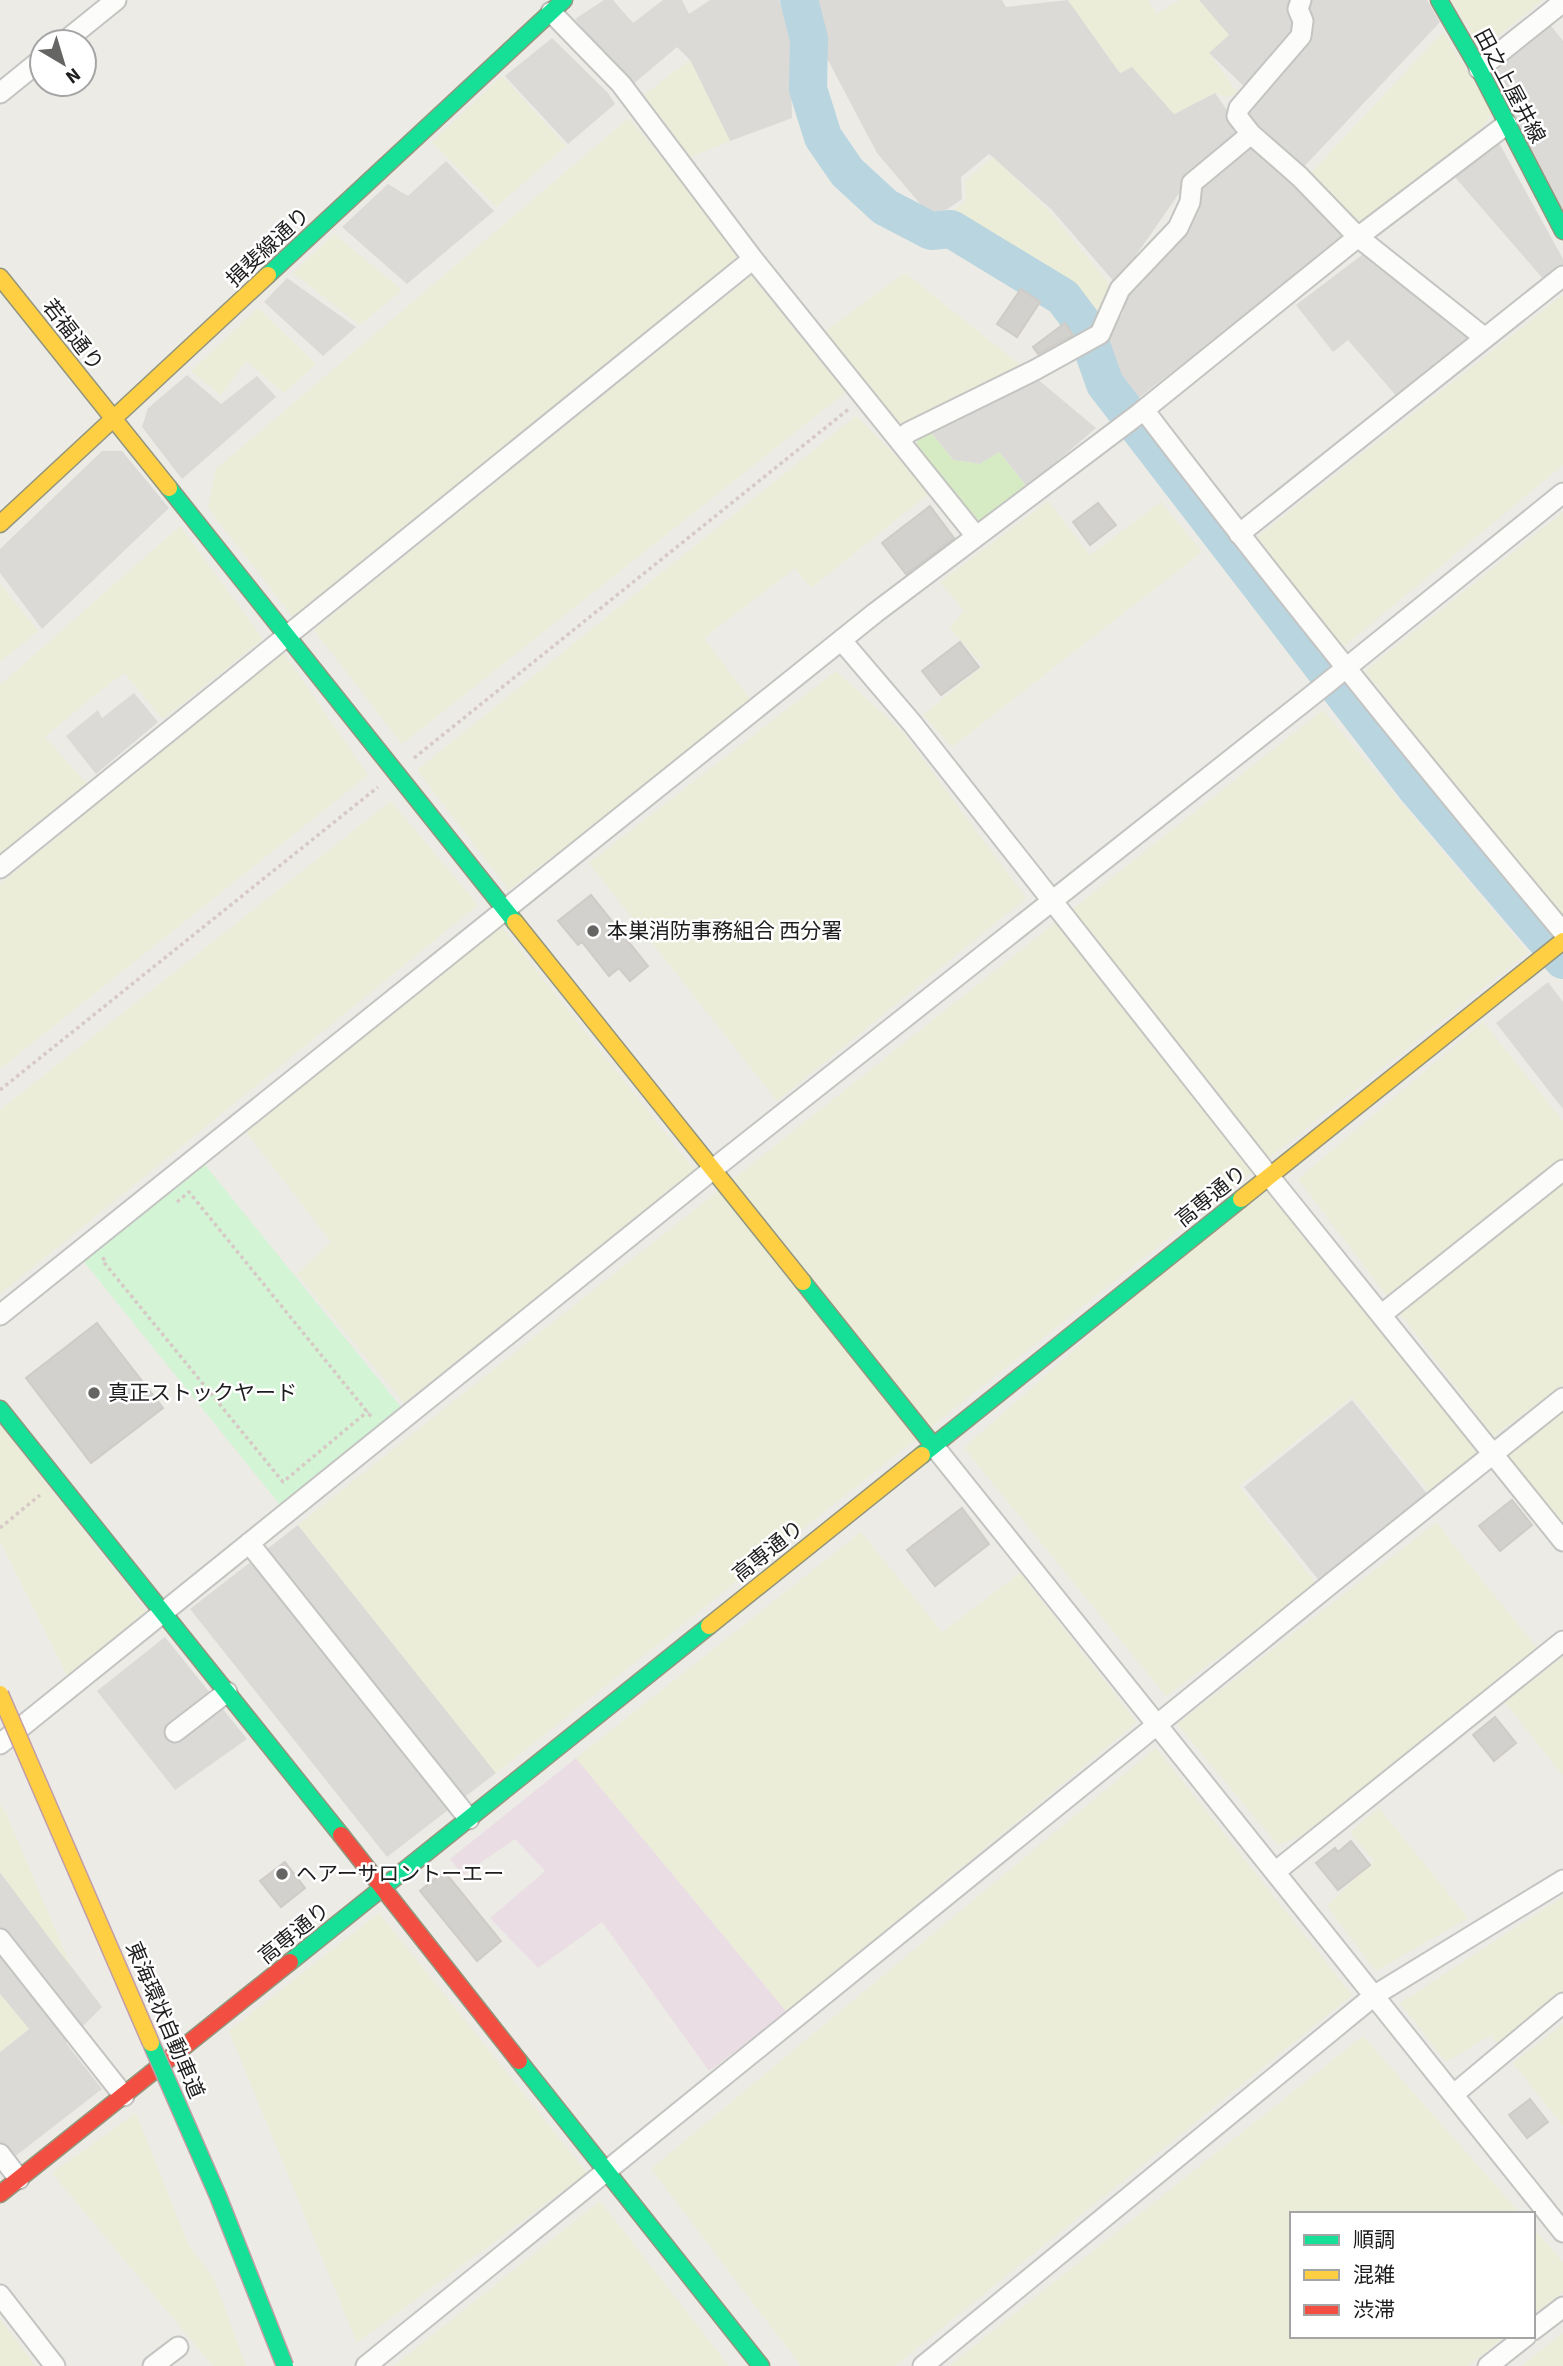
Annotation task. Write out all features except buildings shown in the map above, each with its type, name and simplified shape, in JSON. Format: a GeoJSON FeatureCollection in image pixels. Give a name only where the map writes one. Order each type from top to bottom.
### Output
{"type":"FeatureCollection","features":[{"type":"Feature","properties":{"kind":"main road","name":"田之上屋井線"},"geometry":{"type":"LineString","coordinates":[[1439,0],[1479,69],[1563,230]]}},
{"type":"Feature","properties":{"kind":"main road","name":"揖斐線通り"},"geometry":{"type":"LineString","coordinates":[[0,524],[558,6]]}},
{"type":"Feature","properties":{"kind":"main road","name":"若福通り"},"geometry":{"type":"LineString","coordinates":[[0,277],[933,1445]]}},
{"type":"Feature","properties":{"kind":"main road","name":"高専通り"},"geometry":{"type":"LineString","coordinates":[[0,2194],[1563,941]]}},
{"type":"Feature","properties":{"kind":"main road"},"geometry":{"type":"LineString","coordinates":[[0,1409],[761,2366]]}},
{"type":"Feature","properties":{"kind":"main road","name":"東海環状自動車道"},"geometry":{"type":"LineString","coordinates":[[0,1694],[212,2184],[285,2366]]}},
{"type":"Feature","properties":{"kind":"street"},"geometry":{"type":"LineString","coordinates":[[81,28],[116,0]]}},
{"type":"Feature","properties":{"kind":"street"},"geometry":{"type":"LineString","coordinates":[[1301,0],[1298,9],[1304,21],[1301,36],[1239,108],[1237,116],[1251,134],[1300,177],[1358,237],[1485,338]]}},
{"type":"Feature","properties":{"kind":"street"},"geometry":{"type":"LineString","coordinates":[[1479,69],[1563,2]]}},
{"type":"Feature","properties":{"kind":"street"},"geometry":{"type":"LineString","coordinates":[[558,6],[621,84],[753,259],[976,536]]}},
{"type":"Feature","properties":{"kind":"street"},"geometry":{"type":"LineString","coordinates":[[0,93],[28,71]]}},
{"type":"Feature","properties":{"kind":"street"},"geometry":{"type":"LineString","coordinates":[[0,1315],[842,640],[1124,425],[1358,237],[1507,124]]}},
{"type":"Feature","properties":{"kind":"street"},"geometry":{"type":"LineString","coordinates":[[899,440],[909,432],[1035,370],[1100,334],[1120,289],[1178,228],[1190,202],[1192,183],[1251,134]]}},
{"type":"Feature","properties":{"kind":"street"},"geometry":{"type":"LineString","coordinates":[[0,867],[753,259]]}},
{"type":"Feature","properties":{"kind":"street"},"geometry":{"type":"LineString","coordinates":[[1239,534],[1563,276]]}},
{"type":"Feature","properties":{"kind":"street"},"geometry":{"type":"LineString","coordinates":[[1142,411],[1346,668],[1563,932]]}},
{"type":"Feature","properties":{"kind":"street"},"geometry":{"type":"LineString","coordinates":[[0,1744],[712,1170],[1563,493]]}},
{"type":"Feature","properties":{"kind":"street"},"geometry":{"type":"LineString","coordinates":[[842,640],[912,723],[1269,1177],[1563,1541]]}},
{"type":"Feature","properties":{"kind":"street"},"geometry":{"type":"LineString","coordinates":[[1381,1315],[1563,1170]]}},
{"type":"Feature","properties":{"kind":"street"},"geometry":{"type":"LineString","coordinates":[[366,2366],[1563,1398]]}},
{"type":"Feature","properties":{"kind":"street"},"geometry":{"type":"LineString","coordinates":[[933,1445],[1563,2232]]}},
{"type":"Feature","properties":{"kind":"street"},"geometry":{"type":"LineString","coordinates":[[249,1543],[470,1819]]}},
{"type":"Feature","properties":{"kind":"street"},"geometry":{"type":"LineString","coordinates":[[1275,1872],[1563,1641]]}},
{"type":"Feature","properties":{"kind":"street"},"geometry":{"type":"LineString","coordinates":[[175,1732],[227,1692]]}},
{"type":"Feature","properties":{"kind":"street"},"geometry":{"type":"LineString","coordinates":[[923,2366],[1375,1995],[1563,1880]]}},
{"type":"Feature","properties":{"kind":"street"},"geometry":{"type":"LineString","coordinates":[[0,1939],[124,2095]]}},
{"type":"Feature","properties":{"kind":"street"},"geometry":{"type":"LineString","coordinates":[[1454,2094],[1563,2003]]}},
{"type":"Feature","properties":{"kind":"street"},"geometry":{"type":"LineString","coordinates":[[0,2154],[19,2179]]}},
{"type":"Feature","properties":{"kind":"street"},"geometry":{"type":"LineString","coordinates":[[0,2295],[55,2366]]}},
{"type":"Feature","properties":{"kind":"street"},"geometry":{"type":"LineString","coordinates":[[1535,2328],[1563,2307]]}},
{"type":"Feature","properties":{"kind":"street"},"geometry":{"type":"LineString","coordinates":[[1488,2366],[1523,2338]]}},
{"type":"Feature","properties":{"kind":"street"},"geometry":{"type":"LineString","coordinates":[[153,2366],[178,2347]]}},
{"type":"Feature","properties":{"kind":"path"},"geometry":{"type":"LineString","coordinates":[[0,1090],[864,397]]}},
{"type":"Feature","properties":{"kind":"path"},"geometry":{"type":"LineString","coordinates":[[167,1209],[189,1192],[368,1411],[384,1435]]}},
{"type":"Feature","properties":{"kind":"path"},"geometry":{"type":"LineString","coordinates":[[113,1252],[102,1260],[283,1482],[368,1411]]}},
{"type":"Feature","properties":{"kind":"path"},"geometry":{"type":"LineString","coordinates":[[0,1528],[58,1481]]}},
{"type":"Feature","properties":{"kind":"shaded area"},"geometry":{"type":"Polygon","coordinates":[[[604,0],[613,0],[633,23],[663,0],[682,0],[689,14],[710,0],[779,0],[790,35],[792,118],[730,141],[690,60],[677,47],[631,86],[575,19],[604,0]]]}},
{"type":"Feature","properties":{"kind":"shaded area"},"geometry":{"type":"Polygon","coordinates":[[[810,0],[1002,0],[1006,7],[1068,0],[1120,73],[1132,66],[1174,114],[1215,93],[1239,127],[1241,136],[1194,172],[1116,284],[1052,210],[989,154],[961,177],[962,199],[933,219],[877,153],[821,47],[810,0]]]}},
{"type":"Feature","properties":{"kind":"shaded area"},"geometry":{"type":"Polygon","coordinates":[[[1199,0],[1295,0],[1291,17],[1296,27],[1246,88],[1209,53],[1199,0]]]}},
{"type":"Feature","properties":{"kind":"shaded area"},"geometry":{"type":"Polygon","coordinates":[[[1310,0],[1427,0],[1440,22],[1300,171],[1244,120],[1246,108],[1309,43],[1312,26],[1307,7],[1310,0]]]}},
{"type":"Feature","properties":{"kind":"shaded area"},"geometry":{"type":"Polygon","coordinates":[[[1548,22],[1563,41],[1563,212],[1489,70],[1548,22]]]}},
{"type":"Feature","properties":{"kind":"shaded area"},"geometry":{"type":"Polygon","coordinates":[[[552,38],[608,93],[615,104],[568,144],[505,76],[552,38]]]}},
{"type":"Feature","properties":{"kind":"shaded area"},"geometry":{"type":"Polygon","coordinates":[[[1253,143],[1348,235],[1135,401],[1119,384],[1107,336],[1123,313],[1125,292],[1200,185],[1253,143]]]}},
{"type":"Feature","properties":{"kind":"shaded area"},"geometry":{"type":"Polygon","coordinates":[[[1499,143],[1563,259],[1563,265],[1545,281],[1454,176],[1499,143]]]}},
{"type":"Feature","properties":{"kind":"shaded area"},"geometry":{"type":"Polygon","coordinates":[[[446,161],[494,211],[407,284],[342,227],[388,184],[408,196],[446,161]]]}},
{"type":"Feature","properties":{"kind":"shaded area"},"geometry":{"type":"Polygon","coordinates":[[[1366,252],[1472,332],[1471,342],[1399,399],[1348,340],[1333,352],[1296,305],[1366,252]]]}},
{"type":"Feature","properties":{"kind":"shaded area"},"geometry":{"type":"Polygon","coordinates":[[[287,278],[356,327],[323,356],[264,302],[287,278]]]}},
{"type":"Feature","properties":{"kind":"shaded area"},"geometry":{"type":"Polygon","coordinates":[[[187,375],[221,404],[257,376],[276,397],[182,479],[142,427],[148,408],[187,375]]]}},
{"type":"Feature","properties":{"kind":"shaded area"},"geometry":{"type":"Polygon","coordinates":[[[1035,377],[1096,428],[1027,487],[1000,453],[980,464],[953,460],[929,430],[1035,377]]]}},
{"type":"Feature","properties":{"kind":"shaded area"},"geometry":{"type":"Polygon","coordinates":[[[102,451],[122,451],[169,508],[42,629],[0,573],[0,549],[102,451]]]}},
{"type":"Feature","properties":{"kind":"shaded area"},"geometry":{"type":"Polygon","coordinates":[[[134,693],[158,722],[96,774],[66,736],[98,710],[102,718],[134,693]]]}},
{"type":"Feature","properties":{"kind":"shaded area"},"geometry":{"type":"Polygon","coordinates":[[[1548,982],[1563,1002],[1563,1109],[1496,1023],[1548,982]]]}},
{"type":"Feature","properties":{"kind":"shaded area"},"geometry":{"type":"Polygon","coordinates":[[[1352,1400],[1429,1496],[1321,1583],[1244,1487],[1352,1400]]]}},
{"type":"Feature","properties":{"kind":"shaded area"},"geometry":{"type":"Polygon","coordinates":[[[298,1525],[496,1773],[387,1857],[190,1609],[298,1525]]]}},
{"type":"Feature","properties":{"kind":"shaded area"},"geometry":{"type":"Polygon","coordinates":[[[165,1637],[247,1739],[175,1790],[97,1691],[165,1637]]]}},
{"type":"Feature","properties":{"kind":"shaded area"},"geometry":{"type":"Polygon","coordinates":[[[576,1758],[787,2012],[709,2071],[602,1922],[538,1968],[490,1918],[545,1871],[515,1839],[463,1875],[450,1859],[576,1758]]]}},
{"type":"Feature","properties":{"kind":"shaded area"},"geometry":{"type":"Polygon","coordinates":[[[0,1872],[102,2007],[66,2043],[102,2089],[0,2168],[0,2052],[29,2029],[0,1994],[0,1872]]]}},
{"type":"Feature","properties":{"kind":"green space"},"geometry":{"type":"Polygon","coordinates":[[[1068,0],[1148,0],[1157,14],[1180,0],[1199,0],[1229,35],[1209,53],[1238,94],[1227,97],[1215,93],[1174,114],[1132,67],[1120,73],[1068,0]]]}},
{"type":"Feature","properties":{"kind":"green space"},"geometry":{"type":"Polygon","coordinates":[[[1451,0],[1543,0],[1482,48],[1451,0]]]}},
{"type":"Feature","properties":{"kind":"green space"},"geometry":{"type":"Polygon","coordinates":[[[1443,32],[1492,112],[1485,125],[1445,161],[1357,228],[1306,178],[1443,32]]]}},
{"type":"Feature","properties":{"kind":"green space"},"geometry":{"type":"Polygon","coordinates":[[[690,60],[730,141],[688,158],[640,98],[690,60]]]}},
{"type":"Feature","properties":{"kind":"green space"},"geometry":{"type":"Polygon","coordinates":[[[502,76],[566,146],[496,207],[432,142],[502,76]]]}},
{"type":"Feature","properties":{"kind":"green space"},"geometry":{"type":"Polygon","coordinates":[[[629,118],[742,256],[293,617],[208,508],[216,469],[629,118]]]}},
{"type":"Feature","properties":{"kind":"green space"},"geometry":{"type":"Polygon","coordinates":[[[993,157],[1051,213],[1114,290],[1095,312],[1075,285],[972,226],[937,223],[965,202],[965,181],[993,157]]]}},
{"type":"Feature","properties":{"kind":"green space"},"geometry":{"type":"Polygon","coordinates":[[[334,234],[402,290],[360,325],[293,273],[334,234]]]}},
{"type":"Feature","properties":{"kind":"green space"},"geometry":{"type":"Polygon","coordinates":[[[905,273],[1019,364],[1015,373],[910,424],[896,423],[825,331],[905,273]]]}},
{"type":"Feature","properties":{"kind":"green space"},"geometry":{"type":"Polygon","coordinates":[[[751,276],[846,392],[402,744],[314,630],[751,276]]]}},
{"type":"Feature","properties":{"kind":"green space"},"geometry":{"type":"Polygon","coordinates":[[[1563,295],[1563,465],[1343,647],[1252,541],[1563,295]]]}},
{"type":"Feature","properties":{"kind":"green space"},"geometry":{"type":"Polygon","coordinates":[[[258,308],[316,364],[284,393],[246,361],[221,395],[191,371],[258,308]]]}},
{"type":"Feature","properties":{"kind":"green space"},"geometry":{"type":"Polygon","coordinates":[[[856,416],[932,491],[811,588],[795,568],[704,638],[753,703],[509,890],[417,770],[856,416]]]}},
{"type":"Feature","properties":{"kind":"green space"},"geometry":{"type":"Polygon","coordinates":[[[929,430],[953,460],[980,464],[999,452],[1027,487],[979,521],[916,448],[918,434],[929,430]]]}},
{"type":"Feature","properties":{"kind":"green space"},"geometry":{"type":"Polygon","coordinates":[[[1048,501],[1090,555],[1161,502],[1202,552],[952,747],[923,715],[983,666],[950,628],[964,611],[940,582],[1048,501]]]}},
{"type":"Feature","properties":{"kind":"green space"},"geometry":{"type":"Polygon","coordinates":[[[1563,512],[1563,921],[1561,922],[1365,671],[1563,512]]]}},
{"type":"Feature","properties":{"kind":"green space"},"geometry":{"type":"Polygon","coordinates":[[[180,526],[263,639],[163,719],[124,673],[91,698],[45,737],[86,783],[0,854],[0,685],[180,526]]]}},
{"type":"Feature","properties":{"kind":"green space"},"geometry":{"type":"Polygon","coordinates":[[[0,584],[38,631],[0,662],[0,584]]]}},
{"type":"Feature","properties":{"kind":"green space"},"geometry":{"type":"Polygon","coordinates":[[[283,652],[368,775],[0,1069],[0,884],[283,652]]]}},
{"type":"Feature","properties":{"kind":"green space"},"geometry":{"type":"Polygon","coordinates":[[[836,671],[903,732],[1026,898],[777,1101],[589,863],[836,671]]]}},
{"type":"Feature","properties":{"kind":"green space"},"geometry":{"type":"Polygon","coordinates":[[[1323,710],[1528,952],[496,1773],[298,1525],[1323,710]]]}},
{"type":"Feature","properties":{"kind":"green space"},"geometry":{"type":"Polygon","coordinates":[[[391,801],[478,905],[0,1294],[0,1110],[391,801]]]}},
{"type":"Feature","properties":{"kind":"green space"},"geometry":{"type":"Polygon","coordinates":[[[499,923],[696,1172],[404,1403],[297,1274],[331,1242],[246,1132],[499,923]]]}},
{"type":"Feature","properties":{"kind":"green space"},"geometry":{"type":"Polygon","coordinates":[[[1483,1022],[1563,1121],[1563,1384],[1493,1436],[1298,1179],[1483,1022]]]}},
{"type":"Feature","properties":{"kind":"green space"},"geometry":{"type":"Polygon","coordinates":[[[201,1160],[401,1407],[281,1506],[81,1258],[201,1160]]]}},
{"type":"Feature","properties":{"kind":"green space"},"geometry":{"type":"Polygon","coordinates":[[[1269,1176],[1479,1450],[1430,1492],[1352,1397],[1239,1486],[1317,1585],[1166,1696],[964,1448],[1269,1176]]]}},
{"type":"Feature","properties":{"kind":"green space"},"geometry":{"type":"Polygon","coordinates":[[[1563,1406],[1563,1526],[1507,1456],[1563,1406]]]}},
{"type":"Feature","properties":{"kind":"green space"},"geometry":{"type":"Polygon","coordinates":[[[0,1425],[148,1614],[69,1679],[0,1541],[0,1425]]]}},
{"type":"Feature","properties":{"kind":"green space"},"geometry":{"type":"Polygon","coordinates":[[[1437,1522],[1537,1648],[1307,1834],[1278,1845],[1177,1724],[1437,1522]]]}},
{"type":"Feature","properties":{"kind":"green space"},"geometry":{"type":"Polygon","coordinates":[[[861,1532],[942,1632],[1020,1573],[1137,1722],[787,2012],[576,1758],[861,1532]]]}},
{"type":"Feature","properties":{"kind":"green space"},"geometry":{"type":"Polygon","coordinates":[[[1563,1657],[1563,1776],[1505,1702],[1563,1657]]]}},
{"type":"Feature","properties":{"kind":"green space"},"geometry":{"type":"Polygon","coordinates":[[[1156,1748],[1352,1995],[895,2366],[801,2366],[651,2169],[1156,1748]]]}},
{"type":"Feature","properties":{"kind":"green space"},"geometry":{"type":"Polygon","coordinates":[[[0,1805],[6,1813],[71,1967],[0,1872],[0,1805]]]}},
{"type":"Feature","properties":{"kind":"green space"},"geometry":{"type":"Polygon","coordinates":[[[1379,1808],[1468,1918],[1376,1971],[1327,1906],[1374,1861],[1350,1832],[1379,1808]]]}},
{"type":"Feature","properties":{"kind":"green space"},"geometry":{"type":"Polygon","coordinates":[[[1563,1897],[1563,1997],[1500,2047],[1491,2035],[1446,2062],[1400,2003],[1563,1897]]]}},
{"type":"Feature","properties":{"kind":"green space"},"geometry":{"type":"Polygon","coordinates":[[[379,1913],[587,2173],[357,2343],[229,2031],[379,1913]]]}},
{"type":"Feature","properties":{"kind":"green space"},"geometry":{"type":"Polygon","coordinates":[[[0,1994],[29,2029],[0,2052],[0,1994]]]}},
{"type":"Feature","properties":{"kind":"green space"},"geometry":{"type":"Polygon","coordinates":[[[1563,2024],[1563,2126],[1513,2063],[1563,2024]]]}},
{"type":"Feature","properties":{"kind":"green space"},"geometry":{"type":"Polygon","coordinates":[[[1363,2036],[1519,2212],[1290,2212],[1290,2338],[1503,2338],[1468,2366],[949,2366],[1363,2036]]]}},
{"type":"Feature","properties":{"kind":"green space"},"geometry":{"type":"Polygon","coordinates":[[[136,2113],[188,2244],[214,2279],[246,2366],[213,2366],[52,2173],[136,2113]]]}},
{"type":"Feature","properties":{"kind":"green space"},"geometry":{"type":"Polygon","coordinates":[[[600,2201],[729,2366],[394,2366],[600,2201]]]}},
{"type":"Feature","properties":{"kind":"green space"},"geometry":{"type":"Polygon","coordinates":[[[1535,2230],[1563,2262],[1563,2292],[1535,2313],[1535,2230]]]}},
{"type":"Feature","properties":{"kind":"green space"},"geometry":{"type":"Polygon","coordinates":[[[0,2319],[36,2366],[0,2366],[0,2319]]]}},
{"type":"Feature","properties":{"kind":"green space"},"geometry":{"type":"Polygon","coordinates":[[[1563,2333],[1563,2366],[1521,2366],[1563,2333]]]}},
{"type":"Feature","properties":{"kind":"waterway"},"geometry":{"type":"LineString","coordinates":[[799,0],[809,39],[808,89],[823,137],[847,172],[885,207],[931,231],[951,229],[1063,297],[1084,325],[1105,384],[1416,788],[1563,960]]}},
{"type":"Feature","properties":{"kind":"traffic: fast"},"geometry":{"type":"LineString","coordinates":[[268,275],[564,0]]}},
{"type":"Feature","properties":{"kind":"traffic: fast"},"geometry":{"type":"LineString","coordinates":[[1439,0],[1479,69],[1563,231]]}},
{"type":"Feature","properties":{"kind":"traffic: fast"},"geometry":{"type":"LineString","coordinates":[[169,488],[515,922]]}},
{"type":"Feature","properties":{"kind":"traffic: fast"},"geometry":{"type":"LineString","coordinates":[[922,1455],[1241,1199]]}},
{"type":"Feature","properties":{"kind":"traffic: fast"},"geometry":{"type":"LineString","coordinates":[[803,1282],[933,1445]]}},
{"type":"Feature","properties":{"kind":"traffic: fast"},"geometry":{"type":"LineString","coordinates":[[0,1409],[341,1835]]}},
{"type":"Feature","properties":{"kind":"traffic: fast"},"geometry":{"type":"LineString","coordinates":[[290,1962],[709,1626]]}},
{"type":"Feature","properties":{"kind":"traffic: fast"},"geometry":{"type":"LineString","coordinates":[[151,2043],[218,2196],[285,2366]]}},
{"type":"Feature","properties":{"kind":"traffic: fast"},"geometry":{"type":"LineString","coordinates":[[519,2061],[761,2366]]}},
{"type":"Feature","properties":{"kind":"traffic: slow"},"geometry":{"type":"LineString","coordinates":[[0,524],[268,275]]}},
{"type":"Feature","properties":{"kind":"traffic: slow"},"geometry":{"type":"LineString","coordinates":[[0,277],[169,488]]}},
{"type":"Feature","properties":{"kind":"traffic: slow"},"geometry":{"type":"LineString","coordinates":[[515,922],[803,1282]]}},
{"type":"Feature","properties":{"kind":"traffic: slow"},"geometry":{"type":"LineString","coordinates":[[1241,1199],[1563,941]]}},
{"type":"Feature","properties":{"kind":"traffic: slow"},"geometry":{"type":"LineString","coordinates":[[709,1626],[922,1455]]}},
{"type":"Feature","properties":{"kind":"traffic: slow"},"geometry":{"type":"LineString","coordinates":[[0,1694],[151,2043]]}},
{"type":"Feature","properties":{"kind":"traffic: jam"},"geometry":{"type":"LineString","coordinates":[[341,1835],[519,2061]]}},
{"type":"Feature","properties":{"kind":"traffic: jam"},"geometry":{"type":"LineString","coordinates":[[0,2194],[290,1962]]}},
{"type":"Feature","properties":{"kind":"place","name":"本巣消防事務組合 西分署"},"geometry":{"type":"Point","coordinates":[593,931]}},
{"type":"Feature","properties":{"kind":"place","name":"真正ストックヤード"},"geometry":{"type":"Point","coordinates":[94,1393]}},
{"type":"Feature","properties":{"kind":"place","name":"ヘアーサロントーエー"},"geometry":{"type":"Point","coordinates":[282,1874]}}]}
